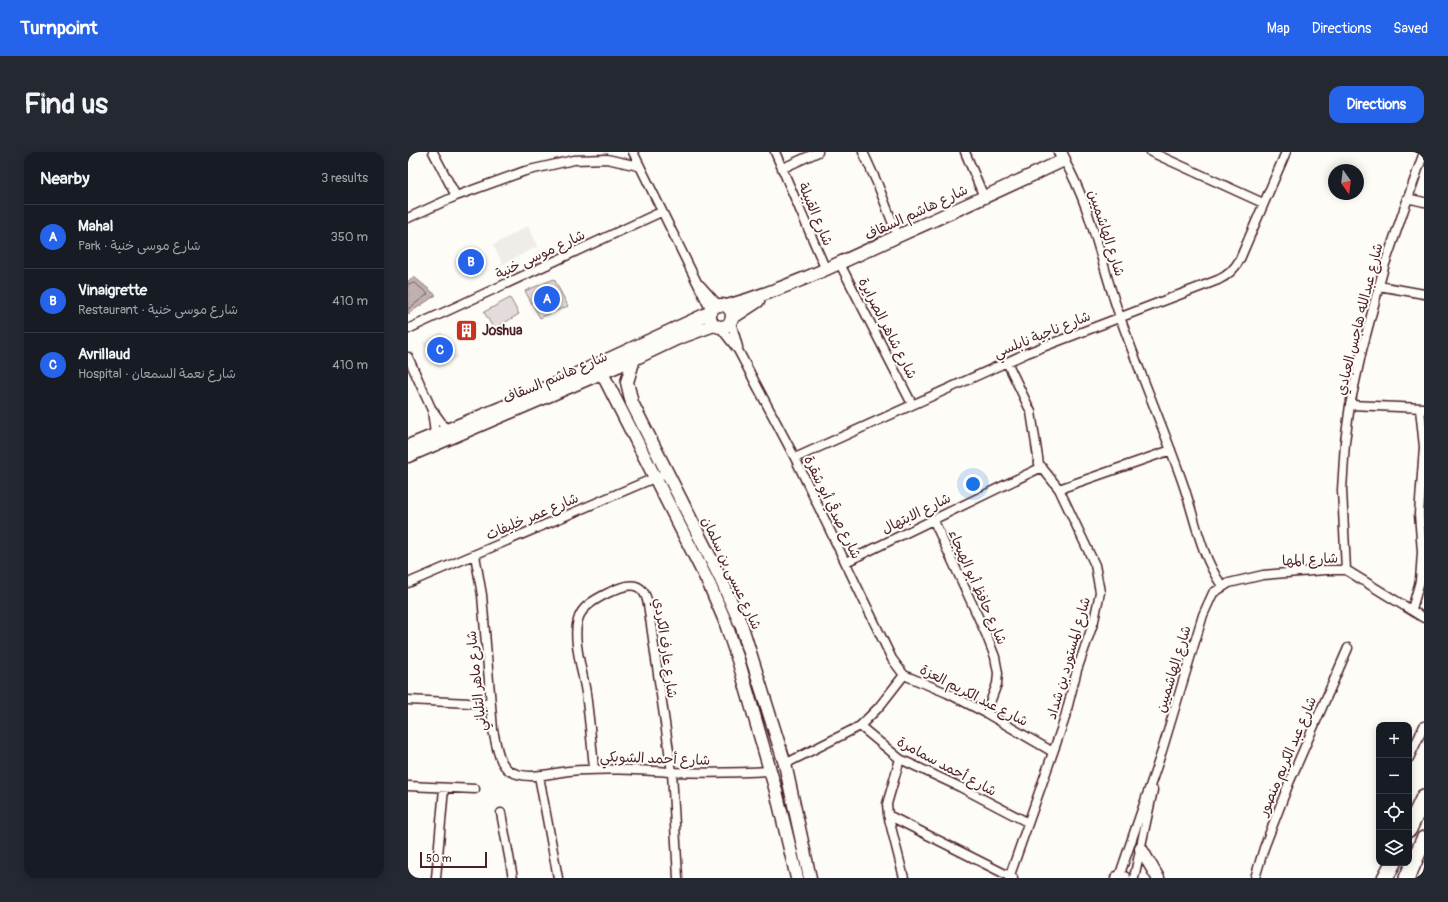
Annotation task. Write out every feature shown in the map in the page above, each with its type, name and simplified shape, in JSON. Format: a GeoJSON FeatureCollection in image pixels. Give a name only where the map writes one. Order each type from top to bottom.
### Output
{"type":"FeatureCollection","features":[{"type":"Feature","properties":{"kind":"highway"},"geometry":{"type":"LineString","coordinates":[[1412,823],[1424,797]]}},
{"type":"Feature","properties":{"kind":"highway"},"geometry":{"type":"LineString","coordinates":[[1406,878],[1424,840]]}},
{"type":"Feature","properties":{"kind":"street"},"geometry":{"type":"LineString","coordinates":[[433,152],[456,196]]}},
{"type":"Feature","properties":{"kind":"street"},"geometry":{"type":"LineString","coordinates":[[633,152],[638,166],[697,282],[717,309],[732,314],[724,323],[710,319],[717,309]]}},
{"type":"Feature","properties":{"kind":"street","name":"شارع القبيلة"},"geometry":{"type":"LineString","coordinates":[[775,152],[826,270]]}},
{"type":"Feature","properties":{"kind":"street"},"geometry":{"type":"LineString","coordinates":[[783,168],[818,152]]}},
{"type":"Feature","properties":{"kind":"street"},"geometry":{"type":"LineString","coordinates":[[863,152],[878,185],[898,237]]}},
{"type":"Feature","properties":{"kind":"street"},"geometry":{"type":"LineString","coordinates":[[965,152],[984,197]]}},
{"type":"Feature","properties":{"kind":"street"},"geometry":{"type":"LineString","coordinates":[[1151,152],[1263,203]]}},
{"type":"Feature","properties":{"kind":"street","name":"شارع ناجية نابلسي"},"geometry":{"type":"LineString","coordinates":[[795,458],[1007,362],[1229,273],[1240,259],[1286,152]]}},
{"type":"Feature","properties":{"kind":"street","name":"شارع عبدالله هاجس العبادي"},"geometry":{"type":"LineString","coordinates":[[1346,570],[1342,490],[1345,442],[1350,405],[1362,350],[1379,286],[1407,198],[1424,152]]}},
{"type":"Feature","properties":{"kind":"street","name":"شارع هاشم السقاف"},"geometry":{"type":"LineString","coordinates":[[408,456],[444,436],[717,309],[771,293],[840,264],[984,197],[1062,156]]}},
{"type":"Feature","properties":{"kind":"street","name":"شارع الهاشميين"},"geometry":{"type":"LineString","coordinates":[[1062,156],[1084,202],[1119,316],[1171,450],[1190,504],[1202,548],[1214,574],[1222,586]]}},
{"type":"Feature","properties":{"kind":"street"},"geometry":{"type":"LineString","coordinates":[[408,218],[456,196],[526,171],[565,162],[608,159],[638,166]]}},
{"type":"Feature","properties":{"kind":"street"},"geometry":{"type":"LineString","coordinates":[[1407,198],[1424,202]]}},
{"type":"Feature","properties":{"kind":"street","name":"شارع موسى خنية"},"geometry":{"type":"LineString","coordinates":[[408,329],[661,212]]}},
{"type":"Feature","properties":{"kind":"street","name":"شارع شاهر الصرايرة"},"geometry":{"type":"LineString","coordinates":[[840,264],[912,404]]}},
{"type":"Feature","properties":{"kind":"street"},"geometry":{"type":"LineString","coordinates":[[1379,286],[1424,294]]}},
{"type":"Feature","properties":{"kind":"street","name":"شارع هاشم السقاف"},"geometry":{"type":"LineString","coordinates":[[408,446],[444,436],[602,373],[676,339],[724,323],[771,293]]}},
{"type":"Feature","properties":{"kind":"street","name":"شارع صدقي أبو شقرة"},"geometry":{"type":"LineString","coordinates":[[724,323],[738,350]]}},
{"type":"Feature","properties":{"kind":"street","name":"شارع صدقي أبو شقرة"},"geometry":{"type":"LineString","coordinates":[[724,323],[795,458],[892,658],[904,675]]}},
{"type":"Feature","properties":{"kind":"street"},"geometry":{"type":"LineString","coordinates":[[408,357],[444,436]]}},
{"type":"Feature","properties":{"kind":"street","name":"شارع عيسى بن سلمان"},"geometry":{"type":"LineString","coordinates":[[634,359],[627,382],[629,392],[666,473],[732,602],[753,660],[785,764],[810,878]]}},
{"type":"Feature","properties":{"kind":"street","name":"شارع المستورد بن شداد"},"geometry":{"type":"LineString","coordinates":[[1007,362],[1029,405],[1033,421],[1036,453],[1042,467],[1059,489],[1095,565],[1100,592],[1094,621],[1052,752],[1027,822],[1011,878]]}},
{"type":"Feature","properties":{"kind":"street","name":"شارع عيسى بن سلمان"},"geometry":{"type":"LineString","coordinates":[[602,373],[710,586],[725,621],[739,663],[770,771],[797,878]]}},
{"type":"Feature","properties":{"kind":"street"},"geometry":{"type":"LineString","coordinates":[[1350,405],[1422,408],[1424,447],[1420,514],[1422,567],[1412,609]]}},
{"type":"Feature","properties":{"kind":"street"},"geometry":{"type":"LineString","coordinates":[[431,408],[444,436]]}},
{"type":"Feature","properties":{"kind":"street"},"geometry":{"type":"LineString","coordinates":[[1059,489],[1171,450]]}},
{"type":"Feature","properties":{"kind":"street","name":"شارع الابتهال"},"geometry":{"type":"LineString","coordinates":[[846,562],[1042,467]]}},
{"type":"Feature","properties":{"kind":"street","name":"شارع عمر خليفات"},"geometry":{"type":"LineString","coordinates":[[408,583],[666,473]]}},
{"type":"Feature","properties":{"kind":"street","name":"شارع حافظ أبو الهيجاء"},"geometry":{"type":"LineString","coordinates":[[933,519],[986,634],[995,657],[998,673],[997,684],[986,712]]}},
{"type":"Feature","properties":{"kind":"street","name":"شارع ماهر التلباني"},"geometry":{"type":"LineString","coordinates":[[475,555],[482,595],[490,704],[497,748],[504,766],[510,771],[522,775],[539,776]]}},
{"type":"Feature","properties":{"kind":"street","name":"شارع المها"},"geometry":{"type":"LineString","coordinates":[[1213,593],[1222,586],[1236,580],[1263,575],[1325,570],[1346,570],[1412,609],[1424,618]]}},
{"type":"Feature","properties":{"kind":"street","name":"شارع عارف الكردي"},"geometry":{"type":"LineString","coordinates":[[594,769],[586,693],[576,635],[577,621],[580,613],[594,601],[621,587],[632,585],[641,589],[647,598],[672,772]]}},
{"type":"Feature","properties":{"kind":"street","name":"شارع الهاشميين"},"geometry":{"type":"LineString","coordinates":[[1120,878],[1161,754],[1204,615],[1213,593]]}},
{"type":"Feature","properties":{"kind":"street","name":"شارع عبد الكريم منصور"},"geometry":{"type":"LineString","coordinates":[[1254,877],[1318,714],[1348,648]]}},
{"type":"Feature","properties":{"kind":"street"},"geometry":{"type":"LineString","coordinates":[[739,663],[753,660]]}},
{"type":"Feature","properties":{"kind":"street"},"geometry":{"type":"LineString","coordinates":[[785,764],[860,726],[880,707],[904,675]]}},
{"type":"Feature","properties":{"kind":"street","name":"شارع عبد الكريم العزة"},"geometry":{"type":"LineString","coordinates":[[904,675],[947,693],[986,712],[1052,752]]}},
{"type":"Feature","properties":{"kind":"street"},"geometry":{"type":"LineString","coordinates":[[408,700],[490,704]]}},
{"type":"Feature","properties":{"kind":"street","name":"شارع أحمد سمامرة"},"geometry":{"type":"LineString","coordinates":[[860,726],[900,759],[960,787],[1027,822]]}},
{"type":"Feature","properties":{"kind":"street"},"geometry":{"type":"LineString","coordinates":[[1412,752],[1424,726]]}},
{"type":"Feature","properties":{"kind":"street","name":"شارع الهاشميين"},"geometry":{"type":"LineString","coordinates":[[1134,878],[1161,754]]}},
{"type":"Feature","properties":{"kind":"street"},"geometry":{"type":"LineString","coordinates":[[900,759],[887,804],[888,816],[904,878]]}},
{"type":"Feature","properties":{"kind":"street","name":"شارع أحمد الشوبكي"},"geometry":{"type":"LineString","coordinates":[[539,776],[594,769],[741,773],[770,771]]}},
{"type":"Feature","properties":{"kind":"street"},"geometry":{"type":"LineString","coordinates":[[672,772],[678,878]]}},
{"type":"Feature","properties":{"kind":"street"},"geometry":{"type":"LineString","coordinates":[[539,776],[558,878]]}},
{"type":"Feature","properties":{"kind":"street"},"geometry":{"type":"LineString","coordinates":[[408,786],[475,789]]}},
{"type":"Feature","properties":{"kind":"street"},"geometry":{"type":"LineString","coordinates":[[436,878],[444,788]]}},
{"type":"Feature","properties":{"kind":"street"},"geometry":{"type":"LineString","coordinates":[[501,813],[513,878]]}},
{"type":"Feature","properties":{"kind":"street"},"geometry":{"type":"LineString","coordinates":[[888,816],[1011,878]]}},
{"type":"Feature","properties":{"kind":"street"},"geometry":{"type":"LineString","coordinates":[[1141,849],[1158,878]]}},
{"type":"Feature","properties":{"kind":"shaded area"},"geometry":{"type":"Polygon","coordinates":[[[528,226],[538,246],[503,264],[493,245],[528,226]]]}},
{"type":"Feature","properties":{"kind":"shaded area"},"geometry":{"type":"Polygon","coordinates":[[[554,279],[568,306],[540,318],[525,291],[554,279]]]}},
{"type":"Feature","properties":{"kind":"shaded area"},"geometry":{"type":"Polygon","coordinates":[[[510,298],[519,314],[494,329],[484,312],[510,298]]]}},
{"type":"Feature","properties":{"kind":"shaded area"},"geometry":{"type":"Polygon","coordinates":[[[441,332],[458,357],[438,368],[422,343],[441,332]]]}},
{"type":"Feature","properties":{"kind":"water"},"geometry":{"type":"Polygon","coordinates":[[[414,277],[436,295],[408,314],[408,281],[414,277]]]}},
{"type":"Feature","properties":{"kind":"place","name":"Vinaigrette"},"geometry":{"type":"Point","coordinates":[471,262]}},
{"type":"Feature","properties":{"kind":"place","name":"Mahal"},"geometry":{"type":"Point","coordinates":[547,299]}},
{"type":"Feature","properties":{"kind":"place","name":"Joshua"},"geometry":{"type":"Point","coordinates":[467,330]}},
{"type":"Feature","properties":{"kind":"place","name":"Avrillaud"},"geometry":{"type":"Point","coordinates":[440,350]}}]}
